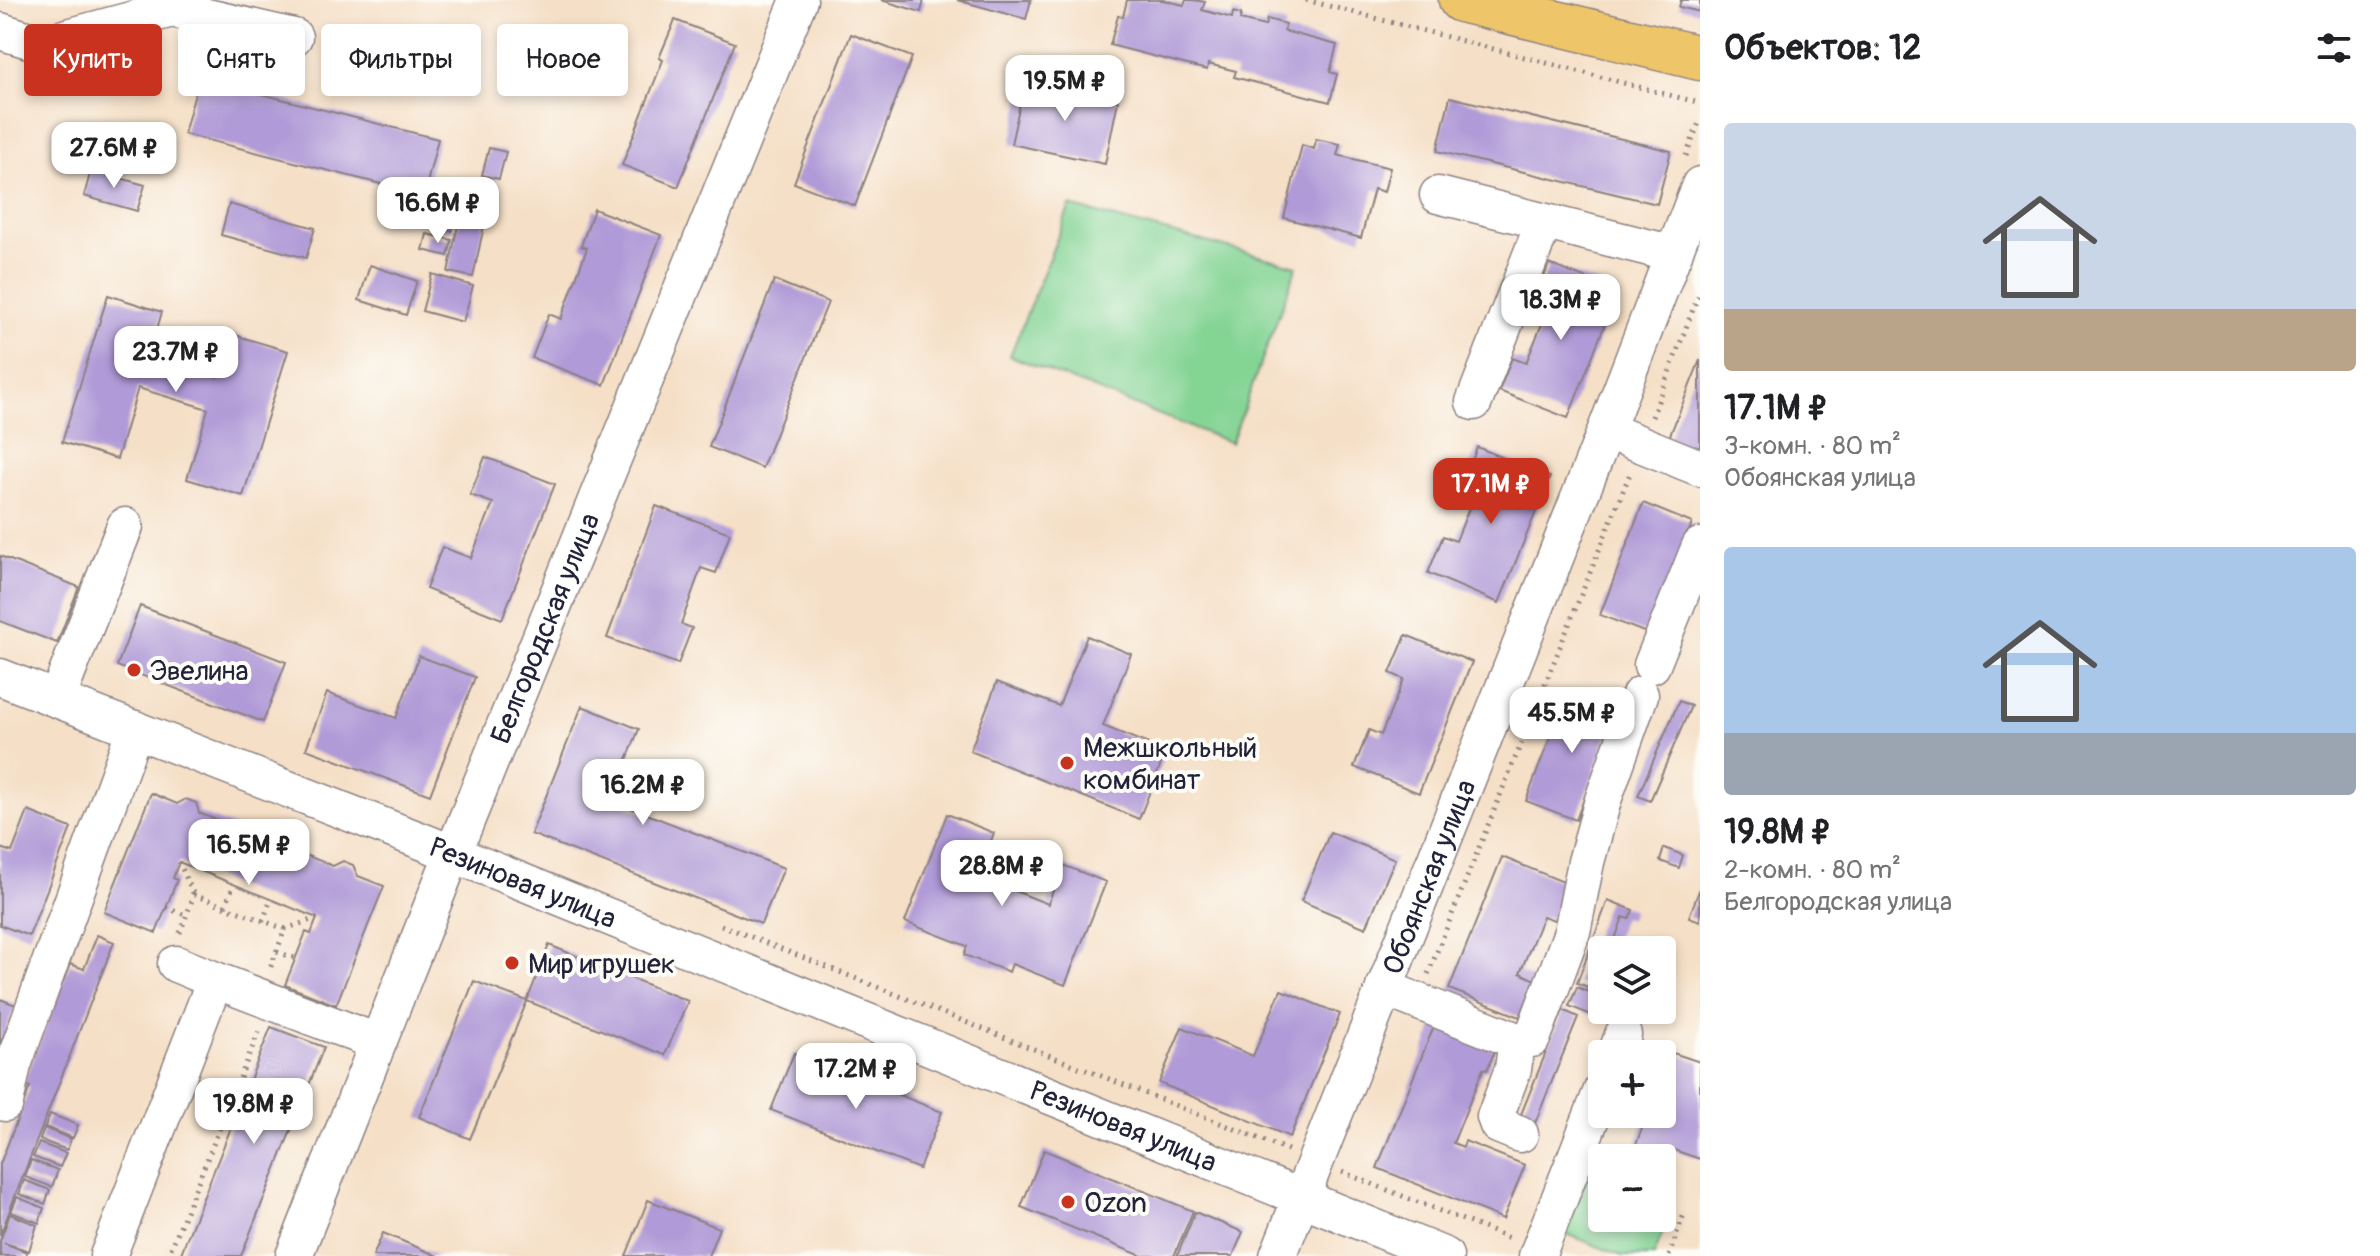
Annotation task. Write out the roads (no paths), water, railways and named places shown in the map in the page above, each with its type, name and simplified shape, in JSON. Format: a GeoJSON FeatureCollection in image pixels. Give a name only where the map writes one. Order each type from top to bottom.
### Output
{"type":"FeatureCollection","features":[{"type":"Feature","properties":{"kind":"main road"},"geometry":{"type":"LineString","coordinates":[[1461,0],[1700,58]]}},
{"type":"Feature","properties":{"kind":"street","name":"Белгородская улица"},"geometry":{"type":"LineString","coordinates":[[294,1256],[377,1042],[799,0]]}},
{"type":"Feature","properties":{"kind":"street"},"geometry":{"type":"LineString","coordinates":[[0,31],[42,44],[172,9],[237,24]]}},
{"type":"Feature","properties":{"kind":"street","name":"Обоянская улица"},"geometry":{"type":"LineString","coordinates":[[1278,1256],[1317,1205],[1331,1168],[1384,988],[1700,185]]}},
{"type":"Feature","properties":{"kind":"street"},"geometry":{"type":"LineString","coordinates":[[1438,195],[1674,254]]}},
{"type":"Feature","properties":{"kind":"street"},"geometry":{"type":"LineString","coordinates":[[1474,402],[1544,222]]}},
{"type":"Feature","properties":{"kind":"street"},"geometry":{"type":"LineString","coordinates":[[1606,430],[1700,468]]}},
{"type":"Feature","properties":{"kind":"street"},"geometry":{"type":"LineString","coordinates":[[57,699],[125,526]]}},
{"type":"Feature","properties":{"kind":"street"},"geometry":{"type":"LineString","coordinates":[[1384,988],[1517,1041],[1532,1039],[1572,932],[1603,800],[1646,680],[1700,546]]}},
{"type":"Feature","properties":{"kind":"street","name":"Резиновая улица"},"geometry":{"type":"LineString","coordinates":[[0,677],[453,854],[1445,1256]]}},
{"type":"Feature","properties":{"kind":"street"},"geometry":{"type":"LineString","coordinates":[[5,1103],[13,1065],[135,729]]}},
{"type":"Feature","properties":{"kind":"street"},"geometry":{"type":"LineString","coordinates":[[176,964],[377,1042]]}},
{"type":"Feature","properties":{"kind":"street"},"geometry":{"type":"LineString","coordinates":[[108,1256],[215,980]]}},
{"type":"Feature","properties":{"kind":"street"},"geometry":{"type":"LineString","coordinates":[[1517,1041],[1513,1069],[1495,1117],[1498,1125],[1520,1134]]}},
{"type":"Feature","properties":{"kind":"street"},"geometry":{"type":"LineString","coordinates":[[1538,1253],[1588,1126]]}},
{"type":"Feature","properties":{"kind":"place","name":"Эвелина"},"geometry":{"type":"Point","coordinates":[134,670]}},
{"type":"Feature","properties":{"kind":"place","name":"Межшкольный комбинат"},"geometry":{"type":"Point","coordinates":[1067,763]}},
{"type":"Feature","properties":{"kind":"place","name":"Мир игрушек"},"geometry":{"type":"Point","coordinates":[512,963]}},
{"type":"Feature","properties":{"kind":"place","name":"Ozon"},"geometry":{"type":"Point","coordinates":[1068,1202]}}]}
